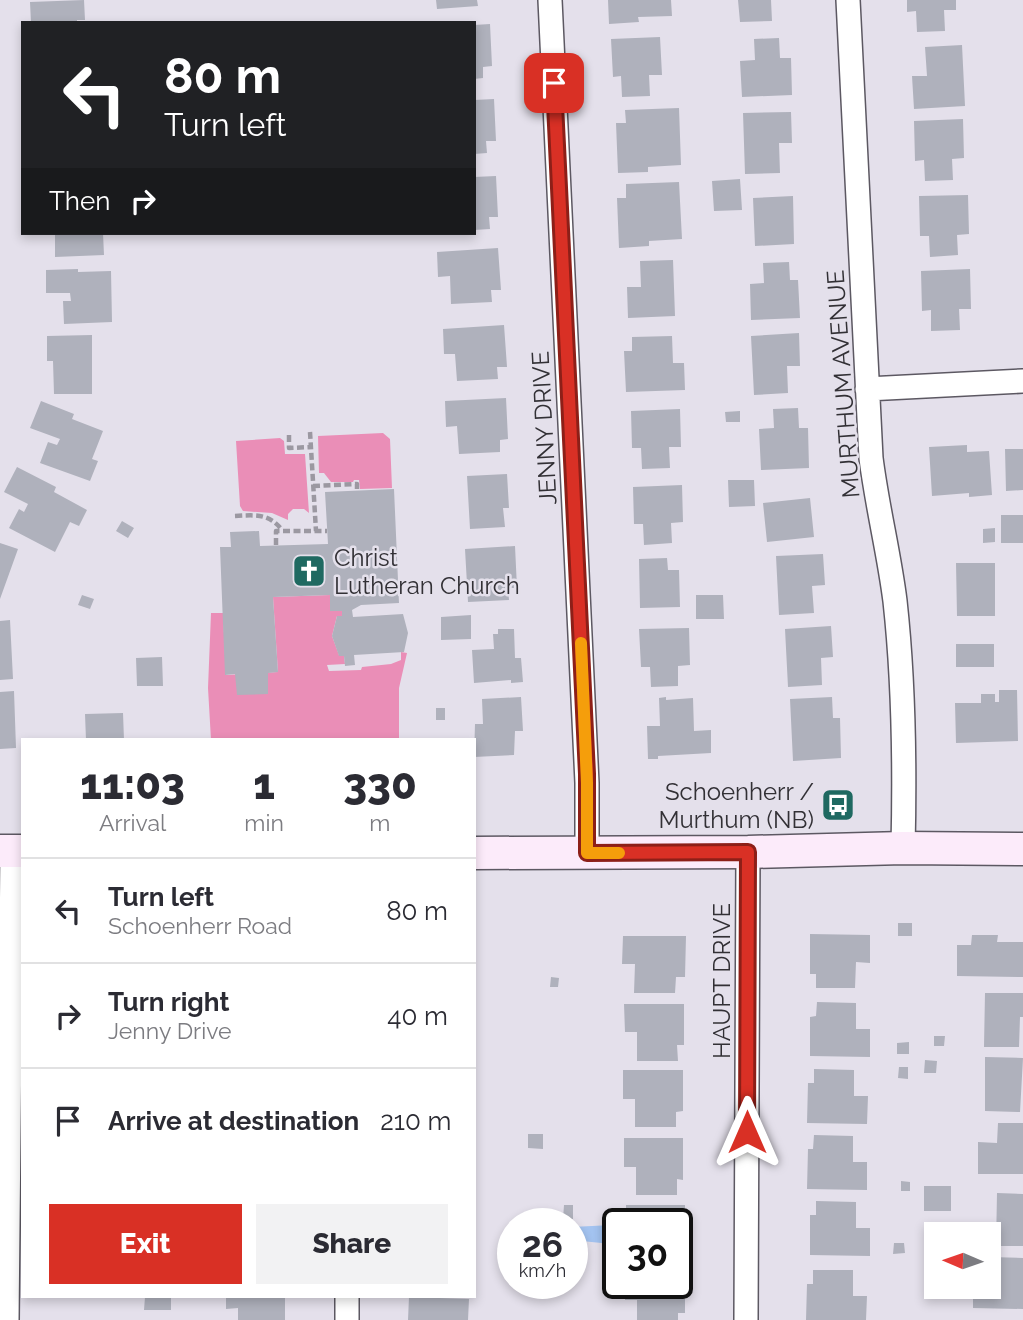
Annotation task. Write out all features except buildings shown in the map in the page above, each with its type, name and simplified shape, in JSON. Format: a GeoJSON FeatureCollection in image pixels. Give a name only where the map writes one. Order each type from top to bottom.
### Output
{"type":"FeatureCollection","features":[{"type":"Feature","properties":{"kind":"main road"},"geometry":{"type":"LineString","coordinates":[[476,853],[1023,849]]}},
{"type":"Feature","properties":{"kind":"street","name":"JENNY DRIVE"},"geometry":{"type":"LineString","coordinates":[[550,0],[587,774],[587,853]]}},
{"type":"Feature","properties":{"kind":"street","name":"MURTHUM AVENUE"},"geometry":{"type":"LineString","coordinates":[[848,0],[867,389],[875,494],[889,557],[900,653],[903,848]]}},
{"type":"Feature","properties":{"kind":"street"},"geometry":{"type":"LineString","coordinates":[[867,389],[1023,381]]}},
{"type":"Feature","properties":{"kind":"street"},"geometry":{"type":"LineString","coordinates":[[7,1320],[12,851]]}},
{"type":"Feature","properties":{"kind":"street","name":"HAUPT DRIVE"},"geometry":{"type":"LineString","coordinates":[[746,1320],[748,852]]}},
{"type":"Feature","properties":{"kind":"street"},"geometry":{"type":"LineString","coordinates":[[347,1298],[347,1320]]}},
{"type":"Feature","properties":{"kind":"path"},"geometry":{"type":"LineString","coordinates":[[310,432],[316,531]]}},
{"type":"Feature","properties":{"kind":"path"},"geometry":{"type":"LineString","coordinates":[[289,435],[289,449],[311,447]]}},
{"type":"Feature","properties":{"kind":"path"},"geometry":{"type":"LineString","coordinates":[[313,486],[357,484],[357,491]]}},
{"type":"Feature","properties":{"kind":"path"},"geometry":{"type":"LineString","coordinates":[[235,516],[256,514],[268,517],[282,530]]}},
{"type":"Feature","properties":{"kind":"path"},"geometry":{"type":"LineString","coordinates":[[276,545],[276,531],[327,531]]}},
{"type":"Feature","properties":{"kind":"shaded area"},"geometry":{"type":"Polygon","coordinates":[[[383,433],[390,439],[392,488],[360,489],[359,480],[331,482],[324,473],[319,473],[318,436],[383,433]]]}},
{"type":"Feature","properties":{"kind":"shaded area"},"geometry":{"type":"Polygon","coordinates":[[[280,438],[284,441],[285,454],[305,454],[309,513],[304,509],[293,509],[288,514],[288,520],[272,513],[243,511],[240,506],[236,441],[280,438]]]}},
{"type":"Feature","properties":{"kind":"shaded area"},"geometry":{"type":"Polygon","coordinates":[[[330,595],[330,611],[342,611],[342,616],[337,616],[332,636],[339,655],[344,656],[345,664],[327,665],[329,671],[361,670],[362,667],[391,664],[401,660],[401,652],[407,653],[399,688],[399,738],[211,738],[208,688],[211,613],[223,613],[226,675],[278,672],[273,597],[330,595]]]}},
{"type":"Feature","properties":{"kind":"water"},"geometry":{"type":"Polygon","coordinates":[[[588,1226],[602,1226],[602,1243],[588,1242],[588,1226]]]}},
{"type":"Feature","properties":{"kind":"slow traffic"},"geometry":{"type":"LineString","coordinates":[[581,643],[587,853],[619,853]]}},
{"type":"Feature","properties":{"kind":"place","name":"Christ Lutheran Church"},"geometry":{"type":"Point","coordinates":[309,571]}},
{"type":"Feature","properties":{"kind":"place","name":"Schoenherr / Murthum (NB)"},"geometry":{"type":"Point","coordinates":[838,805]}},
{"type":"Feature","properties":{"kind":"route"},"geometry":{"type":"LineString","coordinates":[[554,83],[587,774],[587,853],[748,852],[747,1132]]}}]}
